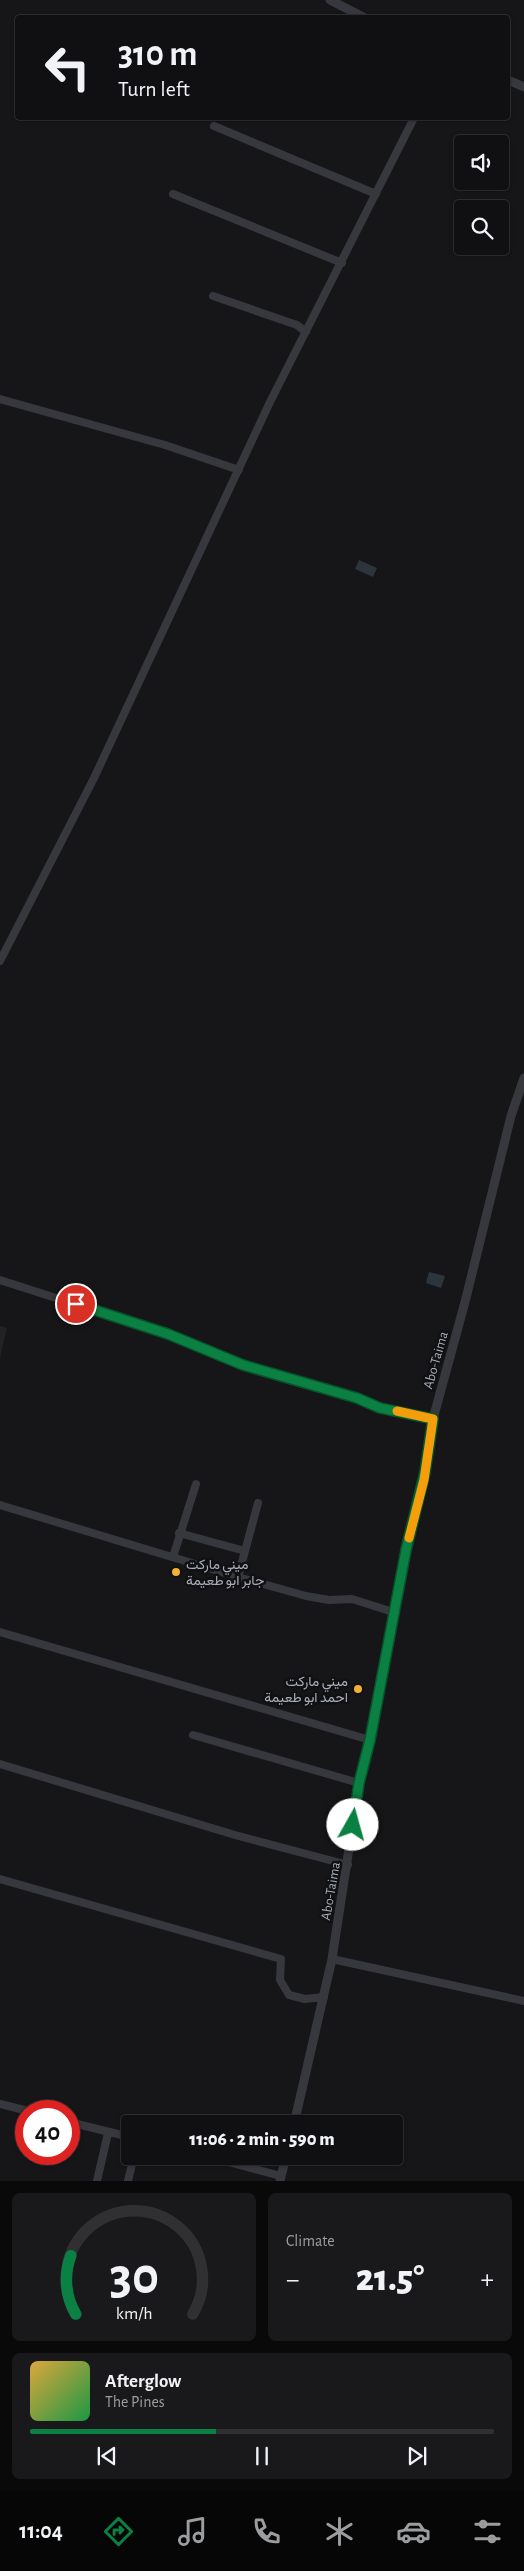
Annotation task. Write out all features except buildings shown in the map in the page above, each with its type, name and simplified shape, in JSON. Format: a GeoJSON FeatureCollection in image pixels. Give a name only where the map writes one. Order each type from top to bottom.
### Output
{"type":"FeatureCollection","features":[{"type":"Feature","properties":{"kind":"street"},"geometry":{"type":"LineString","coordinates":[[330,0],[359,15]]}},
{"type":"Feature","properties":{"kind":"street"},"geometry":{"type":"LineString","coordinates":[[510,81],[524,87]]}},
{"type":"Feature","properties":{"kind":"street"},"geometry":{"type":"LineString","coordinates":[[0,961],[94,778],[239,470],[413,120]]}},
{"type":"Feature","properties":{"kind":"street"},"geometry":{"type":"LineString","coordinates":[[214,126],[376,194]]}},
{"type":"Feature","properties":{"kind":"street"},"geometry":{"type":"LineString","coordinates":[[173,194],[342,262]]}},
{"type":"Feature","properties":{"kind":"street"},"geometry":{"type":"LineString","coordinates":[[213,296],[297,325],[306,332]]}},
{"type":"Feature","properties":{"kind":"street"},"geometry":{"type":"LineString","coordinates":[[0,399],[165,445],[239,470]]}},
{"type":"Feature","properties":{"kind":"street","name":"Abo-Taima"},"geometry":{"type":"LineString","coordinates":[[296,2115],[332,1959],[348,1865],[359,1783],[370,1740],[393,1612],[424,1480],[433,1419],[465,1302],[511,1116],[524,1078]]}},
{"type":"Feature","properties":{"kind":"street"},"geometry":{"type":"LineString","coordinates":[[0,1280],[168,1334],[243,1365],[357,1398],[380,1408],[433,1419]]}},
{"type":"Feature","properties":{"kind":"street"},"geometry":{"type":"LineString","coordinates":[[173,1557],[196,1484]]}},
{"type":"Feature","properties":{"kind":"street"},"geometry":{"type":"LineString","coordinates":[[238,1577],[258,1503]]}},
{"type":"Feature","properties":{"kind":"street"},"geometry":{"type":"LineString","coordinates":[[0,1505],[238,1577],[313,1597],[329,1600],[352,1599],[393,1612]]}},
{"type":"Feature","properties":{"kind":"street"},"geometry":{"type":"LineString","coordinates":[[179,1533],[244,1551]]}},
{"type":"Feature","properties":{"kind":"street"},"geometry":{"type":"LineString","coordinates":[[0,1632],[370,1740]]}},
{"type":"Feature","properties":{"kind":"street"},"geometry":{"type":"LineString","coordinates":[[193,1735],[359,1783]]}},
{"type":"Feature","properties":{"kind":"street"},"geometry":{"type":"LineString","coordinates":[[0,1764],[235,1835],[348,1865]]}},
{"type":"Feature","properties":{"kind":"street"},"geometry":{"type":"LineString","coordinates":[[0,1879],[281,1959],[280,1980],[289,1995],[305,1999],[324,1998]]}},
{"type":"Feature","properties":{"kind":"street"},"geometry":{"type":"LineString","coordinates":[[332,1959],[524,2001]]}},
{"type":"Feature","properties":{"kind":"street"},"geometry":{"type":"LineString","coordinates":[[0,2104],[15,2108]]}},
{"type":"Feature","properties":{"kind":"street"},"geometry":{"type":"LineString","coordinates":[[80,2125],[121,2135]]}},
{"type":"Feature","properties":{"kind":"street"},"geometry":{"type":"LineString","coordinates":[[97,2181],[108,2133]]}},
{"type":"Feature","properties":{"kind":"street"},"geometry":{"type":"LineString","coordinates":[[128,2181],[132,2165]]}},
{"type":"Feature","properties":{"kind":"street"},"geometry":{"type":"LineString","coordinates":[[237,2165],[281,2178],[284,2165]]}},
{"type":"Feature","properties":{"kind":"shaded area"},"geometry":{"type":"Polygon","coordinates":[[[359,560],[377,568],[373,577],[355,569],[359,560]]]}},
{"type":"Feature","properties":{"kind":"shaded area"},"geometry":{"type":"Polygon","coordinates":[[[429,1272],[445,1276],[441,1288],[426,1283],[429,1272]]]}},
{"type":"Feature","properties":{"kind":"shaded area"},"geometry":{"type":"Polygon","coordinates":[[[0,1326],[7,1328],[0,1358],[0,1326]]]}},
{"type":"Feature","properties":{"kind":"slow traffic"},"geometry":{"type":"LineString","coordinates":[[397,1411],[433,1419],[424,1480],[409,1538]]}},
{"type":"Feature","properties":{"kind":"place","name":"ميني ماركت جابر ابو طعيمة"},"geometry":{"type":"Point","coordinates":[176,1572]}},
{"type":"Feature","properties":{"kind":"place","name":"ميني ماركت احمد ابو طعيمة"},"geometry":{"type":"Point","coordinates":[358,1689]}},
{"type":"Feature","properties":{"kind":"route"},"geometry":{"type":"LineString","coordinates":[[76,1304],[168,1334],[243,1365],[357,1398],[380,1408],[433,1419],[424,1480],[406,1550],[379,1684],[370,1740],[359,1783],[353,1825]]}}]}
